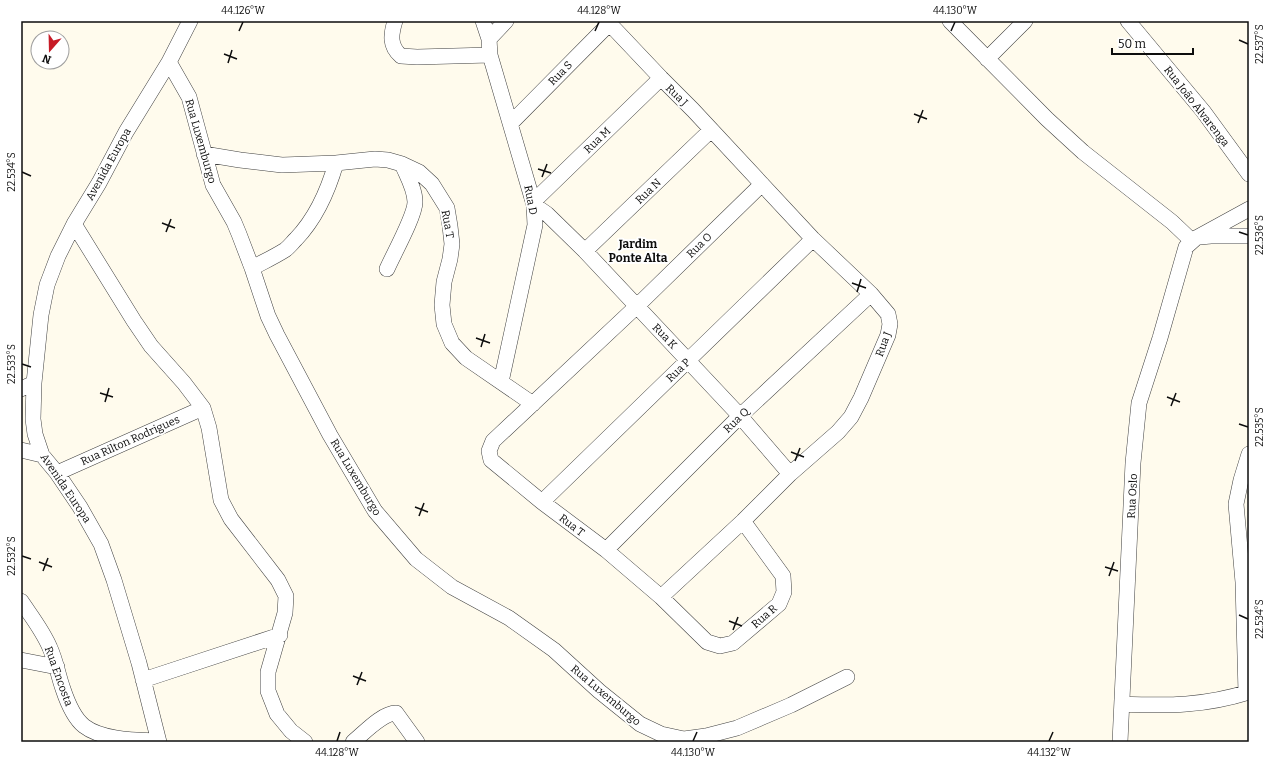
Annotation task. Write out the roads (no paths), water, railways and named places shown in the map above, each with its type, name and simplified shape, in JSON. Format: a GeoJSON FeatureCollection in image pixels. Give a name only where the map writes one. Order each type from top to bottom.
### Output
{"type":"FeatureCollection","features":[{"type":"Feature","properties":{"kind":"street","name":"Avenida Europa"},"geometry":{"type":"LineString","coordinates":[[158,741],[143,680],[114,580],[101,544],[80,507],[42,454],[36,434],[27,386],[47,285],[58,256],[74,224],[126,132],[170,62],[190,21]]}},
{"type":"Feature","properties":{"kind":"street"},"geometry":{"type":"LineString","coordinates":[[394,21],[391,41],[393,47],[401,56],[490,55]]}},
{"type":"Feature","properties":{"kind":"street","name":"Rua D"},"geometry":{"type":"LineString","coordinates":[[484,21],[489,40],[490,55],[533,204],[535,225],[501,382]]}},
{"type":"Feature","properties":{"kind":"street"},"geometry":{"type":"LineString","coordinates":[[489,40],[506,21]]}},
{"type":"Feature","properties":{"kind":"street"},"geometry":{"type":"LineString","coordinates":[[950,21],[1047,119],[1083,152],[1194,239],[1211,236],[1249,236]]}},
{"type":"Feature","properties":{"kind":"street"},"geometry":{"type":"LineString","coordinates":[[987,59],[1025,21]]}},
{"type":"Feature","properties":{"kind":"street","name":"Rua João Alvarenga"},"geometry":{"type":"LineString","coordinates":[[1128,21],[1203,111],[1249,174]]}},
{"type":"Feature","properties":{"kind":"street","name":"Rua J"},"geometry":{"type":"LineString","coordinates":[[608,22],[693,110],[813,239],[871,294],[888,314],[890,324],[888,335],[861,398],[851,417],[838,432],[790,474],[743,521],[660,597]]}},
{"type":"Feature","properties":{"kind":"street","name":"Rua S"},"geometry":{"type":"LineString","coordinates":[[510,123],[608,22]]}},
{"type":"Feature","properties":{"kind":"street","name":"Rua Luxemburgo"},"geometry":{"type":"LineString","coordinates":[[170,62],[189,97],[213,185],[234,222],[252,268],[268,316],[277,336],[330,435],[375,511],[416,559],[452,587],[509,618],[554,650],[599,691],[640,724],[661,734],[684,739],[706,736],[744,725],[791,705],[847,677]]}},
{"type":"Feature","properties":{"kind":"street","name":"Rua M"},"geometry":{"type":"LineString","coordinates":[[533,204],[661,78]]}},
{"type":"Feature","properties":{"kind":"street","name":"Rua N"},"geometry":{"type":"LineString","coordinates":[[585,252],[711,130]]}},
{"type":"Feature","properties":{"kind":"street","name":"Rua T"},"geometry":{"type":"LineString","coordinates":[[204,154],[282,165],[336,163],[375,159],[388,160],[402,164],[419,172],[432,184],[447,208],[452,244],[444,282],[442,305],[444,324],[452,343],[466,358],[533,404]]}},
{"type":"Feature","properties":{"kind":"street"},"geometry":{"type":"LineString","coordinates":[[252,268],[286,249],[302,232],[320,208],[336,163]]}},
{"type":"Feature","properties":{"kind":"street"},"geometry":{"type":"LineString","coordinates":[[387,269],[412,216],[415,204],[414,192],[402,164]]}},
{"type":"Feature","properties":{"kind":"street","name":"Rua O"},"geometry":{"type":"LineString","coordinates":[[637,306],[762,184]]}},
{"type":"Feature","properties":{"kind":"street","name":"Rua K"},"geometry":{"type":"LineString","coordinates":[[533,204],[547,214],[637,306],[740,416],[790,474]]}},
{"type":"Feature","properties":{"kind":"street"},"geometry":{"type":"LineString","coordinates":[[1194,239],[1249,208]]}},
{"type":"Feature","properties":{"kind":"street"},"geometry":{"type":"LineString","coordinates":[[74,224],[134,322],[151,346],[184,382],[203,408],[209,428],[221,500],[231,519],[278,580],[286,596],[285,613],[280,635],[268,672],[268,691],[277,714],[291,731],[305,742]]}},
{"type":"Feature","properties":{"kind":"street","name":"Rua P"},"geometry":{"type":"LineString","coordinates":[[542,502],[813,239]]}},
{"type":"Feature","properties":{"kind":"street","name":"Rua Oslo"},"geometry":{"type":"LineString","coordinates":[[1120,742],[1133,463],[1139,403],[1160,338],[1182,257],[1186,247],[1194,239]]}},
{"type":"Feature","properties":{"kind":"street","name":"Rua Q"},"geometry":{"type":"LineString","coordinates":[[606,550],[740,416],[871,294]]}},
{"type":"Feature","properties":{"kind":"street","name":"Rua T"},"geometry":{"type":"LineString","coordinates":[[637,306],[493,441],[490,451],[491,460],[542,502],[606,550],[660,597],[707,642]]}},
{"type":"Feature","properties":{"kind":"street","name":"Rua Rilton Rodrigues"},"geometry":{"type":"LineString","coordinates":[[57,473],[203,408]]}},
{"type":"Feature","properties":{"kind":"street"},"geometry":{"type":"LineString","coordinates":[[21,450],[42,454]]}},
{"type":"Feature","properties":{"kind":"street"},"geometry":{"type":"LineString","coordinates":[[1122,704],[1189,704],[1215,701],[1248,693],[1243,582],[1236,504],[1241,480],[1249,454]]}},
{"type":"Feature","properties":{"kind":"street","name":"Rua R"},"geometry":{"type":"LineString","coordinates":[[707,642],[720,646],[734,643],[779,604],[784,592],[783,576],[743,521]]}},
{"type":"Feature","properties":{"kind":"street","name":"Rua Encosta"},"geometry":{"type":"LineString","coordinates":[[21,601],[50,647],[57,666],[62,688],[70,707],[83,725],[90,730],[116,738],[158,741]]}},
{"type":"Feature","properties":{"kind":"street"},"geometry":{"type":"LineString","coordinates":[[143,680],[280,635]]}},
{"type":"Feature","properties":{"kind":"street"},"geometry":{"type":"LineString","coordinates":[[21,660],[57,666]]}},
{"type":"Feature","properties":{"kind":"street"},"geometry":{"type":"LineString","coordinates":[[353,742],[384,716],[390,713],[396,713],[417,742]]}},
{"type":"Feature","properties":{"kind":"district","name":"Jardim Ponte Alta"},"geometry":{"type":"Point","coordinates":[638,251]}}]}
